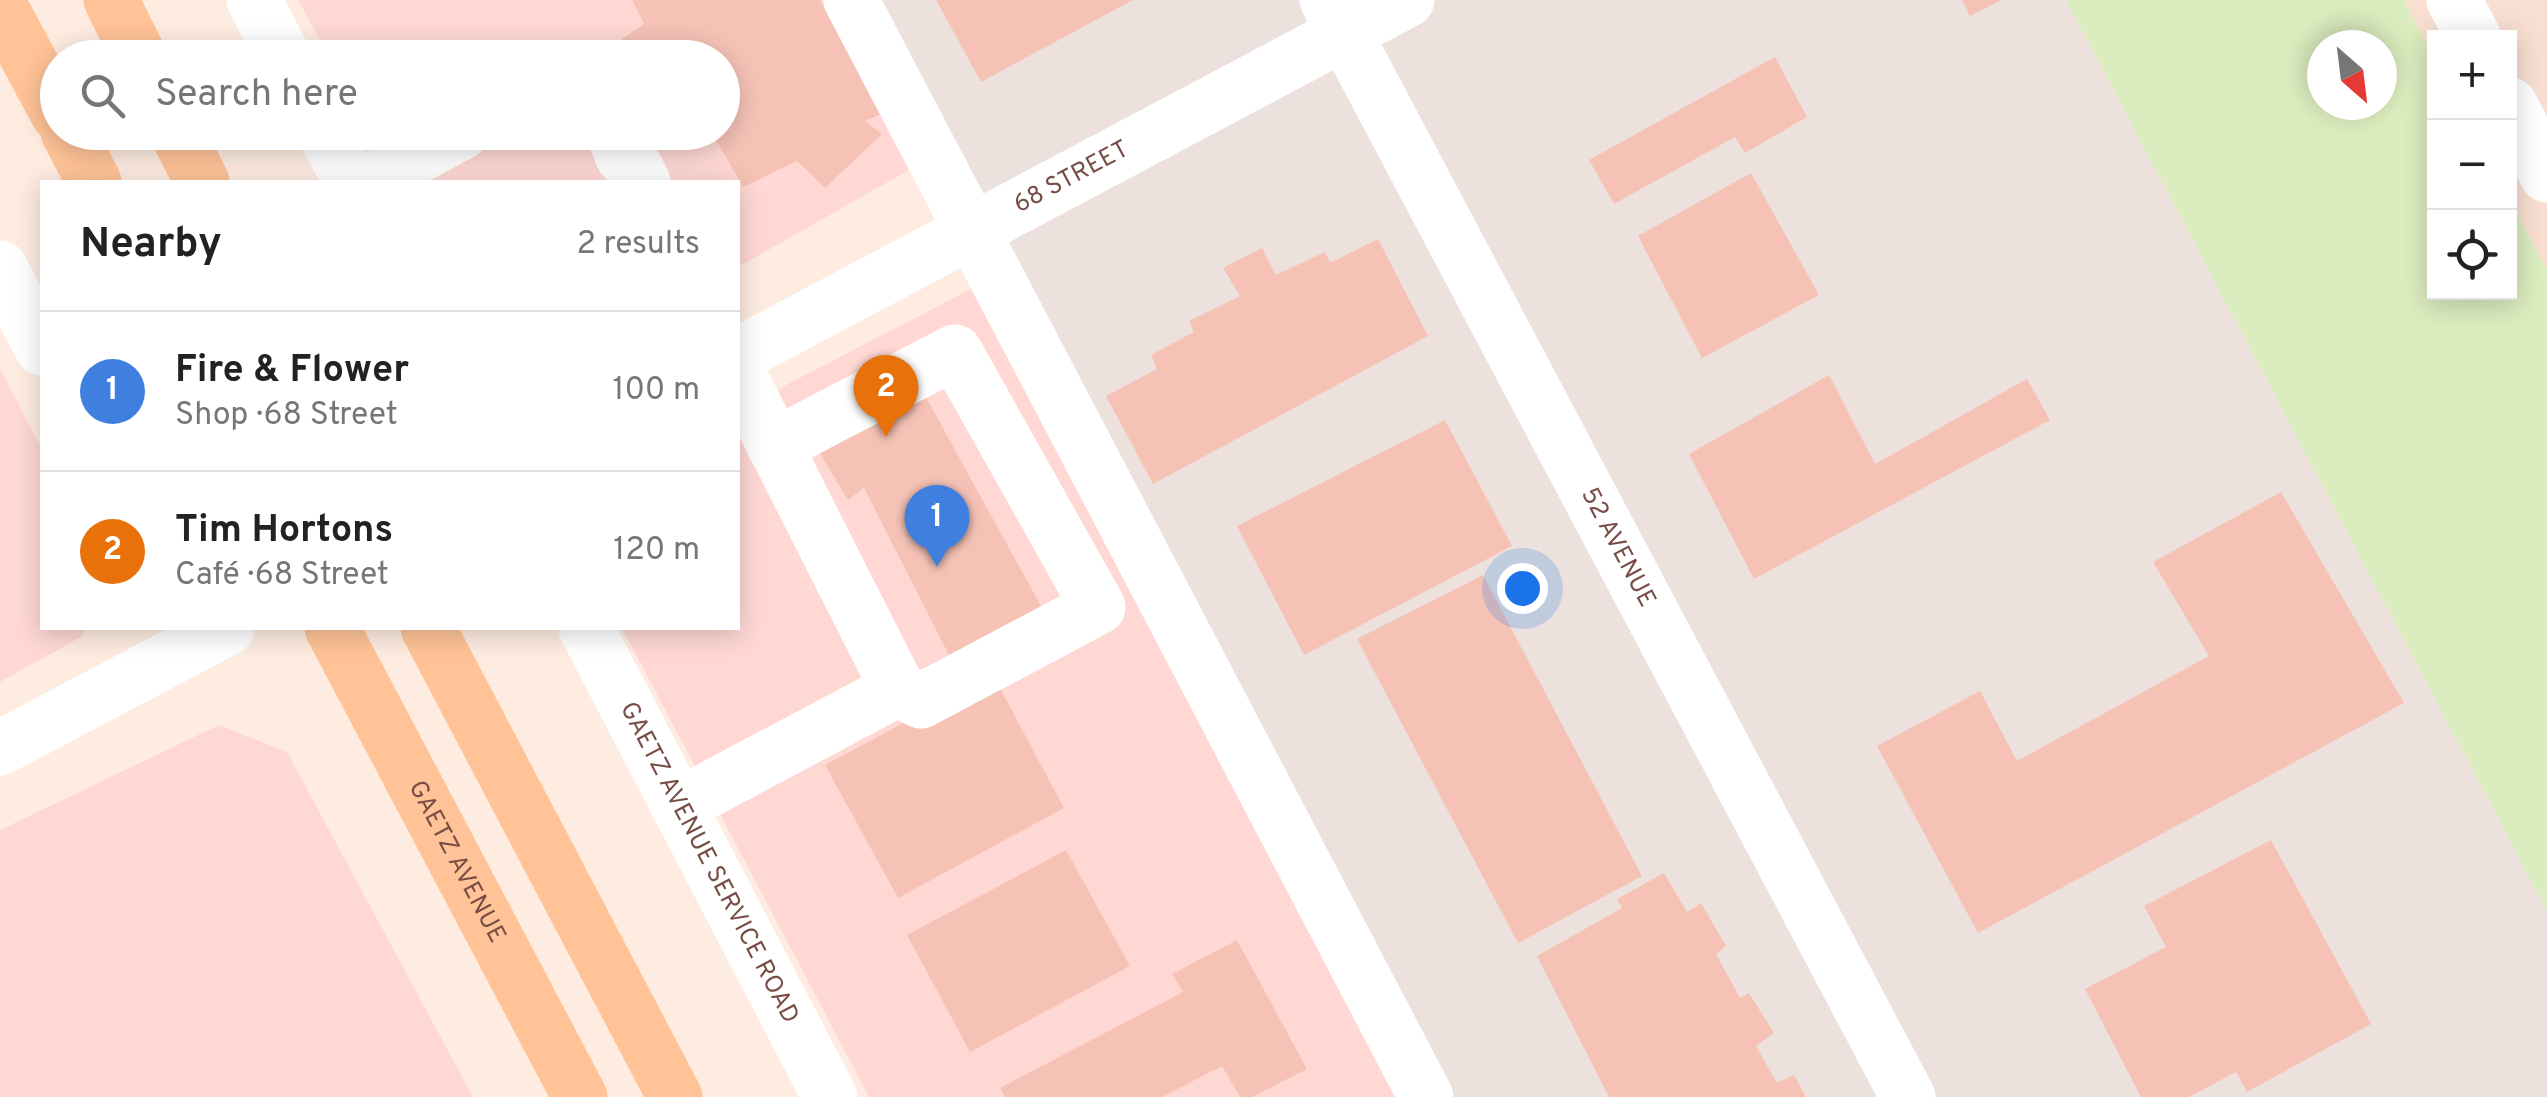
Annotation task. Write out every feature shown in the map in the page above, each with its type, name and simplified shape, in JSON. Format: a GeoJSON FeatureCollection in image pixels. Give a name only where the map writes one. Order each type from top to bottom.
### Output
{"type":"FeatureCollection","features":[{"type":"Feature","properties":{"kind":"main road"},"geometry":{"type":"LineString","coordinates":[[110,0],[131,40]]}},
{"type":"Feature","properties":{"kind":"main road"},"geometry":{"type":"LineString","coordinates":[[0,6],[40,80]]}},
{"type":"Feature","properties":{"kind":"main road"},"geometry":{"type":"LineString","coordinates":[[77,150],[93,180]]}},
{"type":"Feature","properties":{"kind":"main road"},"geometry":{"type":"LineString","coordinates":[[186,150],[201,180]]}},
{"type":"Feature","properties":{"kind":"main road","name":"GAETZ AVENUE"},"geometry":{"type":"LineString","coordinates":[[333,630],[580,1097]]}},
{"type":"Feature","properties":{"kind":"main road"},"geometry":{"type":"LineString","coordinates":[[429,630],[675,1097]]}},
{"type":"Feature","properties":{"kind":"street"},"geometry":{"type":"LineString","coordinates":[[254,0],[275,40]]}},
{"type":"Feature","properties":{"kind":"street"},"geometry":{"type":"LineString","coordinates":[[851,0],[1426,1097]]}},
{"type":"Feature","properties":{"kind":"street","name":"68 STREET"},"geometry":{"type":"LineString","coordinates":[[740,354],[971,233],[1336,17],[1407,0]]}},
{"type":"Feature","properties":{"kind":"street"},"geometry":{"type":"LineString","coordinates":[[2454,0],[2470,30]]}},
{"type":"Feature","properties":{"kind":"street","name":"52 AVENUE"},"geometry":{"type":"LineString","coordinates":[[1336,17],[1908,1097]]}},
{"type":"Feature","properties":{"kind":"street"},"geometry":{"type":"LineString","coordinates":[[2517,117],[2547,175]]}},
{"type":"Feature","properties":{"kind":"street"},"geometry":{"type":"LineString","coordinates":[[334,150],[350,180]]}},
{"type":"Feature","properties":{"kind":"street"},"geometry":{"type":"LineString","coordinates":[[372,180],[428,150]]}},
{"type":"Feature","properties":{"kind":"street"},"geometry":{"type":"LineString","coordinates":[[620,150],[642,180]]}},
{"type":"Feature","properties":{"kind":"street"},"geometry":{"type":"LineString","coordinates":[[0,268],[40,344]]}},
{"type":"Feature","properties":{"kind":"street"},"geometry":{"type":"LineString","coordinates":[[740,377],[774,446],[898,689],[921,701],[1098,607],[955,352],[774,446]]}},
{"type":"Feature","properties":{"kind":"street","name":"GAETZ AVENUE SERVICE ROAD"},"geometry":{"type":"LineString","coordinates":[[587,630],[830,1097]]}},
{"type":"Feature","properties":{"kind":"street"},"geometry":{"type":"LineString","coordinates":[[0,748],[205,633]]}},
{"type":"Feature","properties":{"kind":"street"},"geometry":{"type":"LineString","coordinates":[[678,806],[898,689]]}},
{"type":"Feature","properties":{"kind":"shaded area"},"geometry":{"type":"Polygon","coordinates":[[[298,0],[824,0],[916,166],[740,266],[740,180],[394,180],[377,150],[740,150],[740,40],[320,40],[298,0]]]}},
{"type":"Feature","properties":{"kind":"shaded area"},"geometry":{"type":"Polygon","coordinates":[[[851,0],[2066,0],[2547,911],[2547,1097],[1439,1097],[851,0]]]}},
{"type":"Feature","properties":{"kind":"shaded area"},"geometry":{"type":"Polygon","coordinates":[[[2404,0],[2547,0],[2547,270],[2517,212],[2517,30],[2427,30],[2427,44],[2404,0]]]}},
{"type":"Feature","properties":{"kind":"shaded area"},"geometry":{"type":"Polygon","coordinates":[[[971,289],[1398,1097],[869,1097],[623,630],[740,630],[740,409],[971,289]]]}},
{"type":"Feature","properties":{"kind":"shaded area"},"geometry":{"type":"Polygon","coordinates":[[[0,368],[40,446],[40,630],[84,630],[81,637],[0,682],[0,368]]]}},
{"type":"Feature","properties":{"kind":"shaded area"},"geometry":{"type":"Polygon","coordinates":[[[219,725],[287,752],[473,1097],[0,1097],[0,830],[219,725]]]}},
{"type":"Feature","properties":{"kind":"green space"},"geometry":{"type":"Polygon","coordinates":[[[2066,0],[2404,0],[2427,44],[2427,300],[2517,300],[2517,212],[2547,270],[2547,911],[2066,0]]]}},
{"type":"Feature","properties":{"kind":"building"},"geometry":{"type":"Polygon","coordinates":[[[632,0],[820,0],[881,114],[865,121],[882,134],[825,188],[797,161],[743,187],[722,150],[740,150],[740,40],[622,39],[644,24],[632,0]]]}},
{"type":"Feature","properties":{"kind":"building"},"geometry":{"type":"Polygon","coordinates":[[[936,0],[1133,0],[981,82],[936,0]]]}},
{"type":"Feature","properties":{"kind":"building"},"geometry":{"type":"Polygon","coordinates":[[[1962,0],[2001,0],[1970,16],[1962,0]]]}},
{"type":"Feature","properties":{"kind":"building"},"geometry":{"type":"Polygon","coordinates":[[[1775,57],[1807,117],[1745,153],[1735,137],[1614,204],[1589,160],[1775,57]]]}},
{"type":"Feature","properties":{"kind":"building"},"geometry":{"type":"Polygon","coordinates":[[[1751,173],[1819,295],[1702,358],[1638,236],[1751,173]]]}},
{"type":"Feature","properties":{"kind":"building"},"geometry":{"type":"Polygon","coordinates":[[[1378,239],[1428,336],[1153,484],[1106,396],[1157,369],[1151,355],[1194,332],[1189,321],[1240,296],[1223,268],[1262,248],[1276,275],[1325,252],[1330,263],[1378,239]]]}},
{"type":"Feature","properties":{"kind":"building"},"geometry":{"type":"Polygon","coordinates":[[[1829,375],[1875,464],[2027,379],[2050,420],[1754,579],[1689,454],[1829,375]]]}},
{"type":"Feature","properties":{"kind":"building"},"geometry":{"type":"Polygon","coordinates":[[[917,381],[1046,615],[953,663],[864,488],[848,500],[810,437],[917,381]]]}},
{"type":"Feature","properties":{"kind":"building"},"geometry":{"type":"Polygon","coordinates":[[[1445,420],[1512,546],[1304,655],[1237,526],[1445,420]]]}},
{"type":"Feature","properties":{"kind":"building"},"geometry":{"type":"Polygon","coordinates":[[[2281,492],[2404,703],[1978,933],[1877,746],[1980,691],[2017,761],[2209,656],[2153,562],[2281,492]]]}},
{"type":"Feature","properties":{"kind":"building"},"geometry":{"type":"Polygon","coordinates":[[[1483,575],[1642,876],[1518,943],[1357,639],[1483,575]]]}},
{"type":"Feature","properties":{"kind":"building"},"geometry":{"type":"Polygon","coordinates":[[[993,675],[1064,808],[898,898],[825,765],[993,675]]]}},
{"type":"Feature","properties":{"kind":"building"},"geometry":{"type":"Polygon","coordinates":[[[2271,840],[2371,1024],[2247,1092],[2236,1072],[2189,1097],[2141,1097],[2085,989],[2166,947],[2144,906],[2271,840]]]}},
{"type":"Feature","properties":{"kind":"building"},"geometry":{"type":"Polygon","coordinates":[[[1066,850],[1130,966],[970,1052],[907,935],[1066,850]]]}},
{"type":"Feature","properties":{"kind":"building"},"geometry":{"type":"Polygon","coordinates":[[[1664,873],[1687,912],[1701,903],[1726,946],[1716,954],[1740,998],[1749,993],[1774,1033],[1756,1046],[1777,1083],[1794,1075],[1806,1097],[1609,1097],[1537,956],[1622,908],[1617,899],[1664,873]]]}},
{"type":"Feature","properties":{"kind":"building"},"geometry":{"type":"Polygon","coordinates":[[[1237,940],[1307,1069],[1252,1097],[1240,1097],[1222,1066],[1162,1097],[1005,1097],[1000,1088],[1183,992],[1172,974],[1237,940]]]}},
{"type":"Feature","properties":{"kind":"place","name":"Tim Hortons"},"geometry":{"type":"Point","coordinates":[886,437]}},
{"type":"Feature","properties":{"kind":"place","name":"Fire & Flower"},"geometry":{"type":"Point","coordinates":[937,567]}}]}
